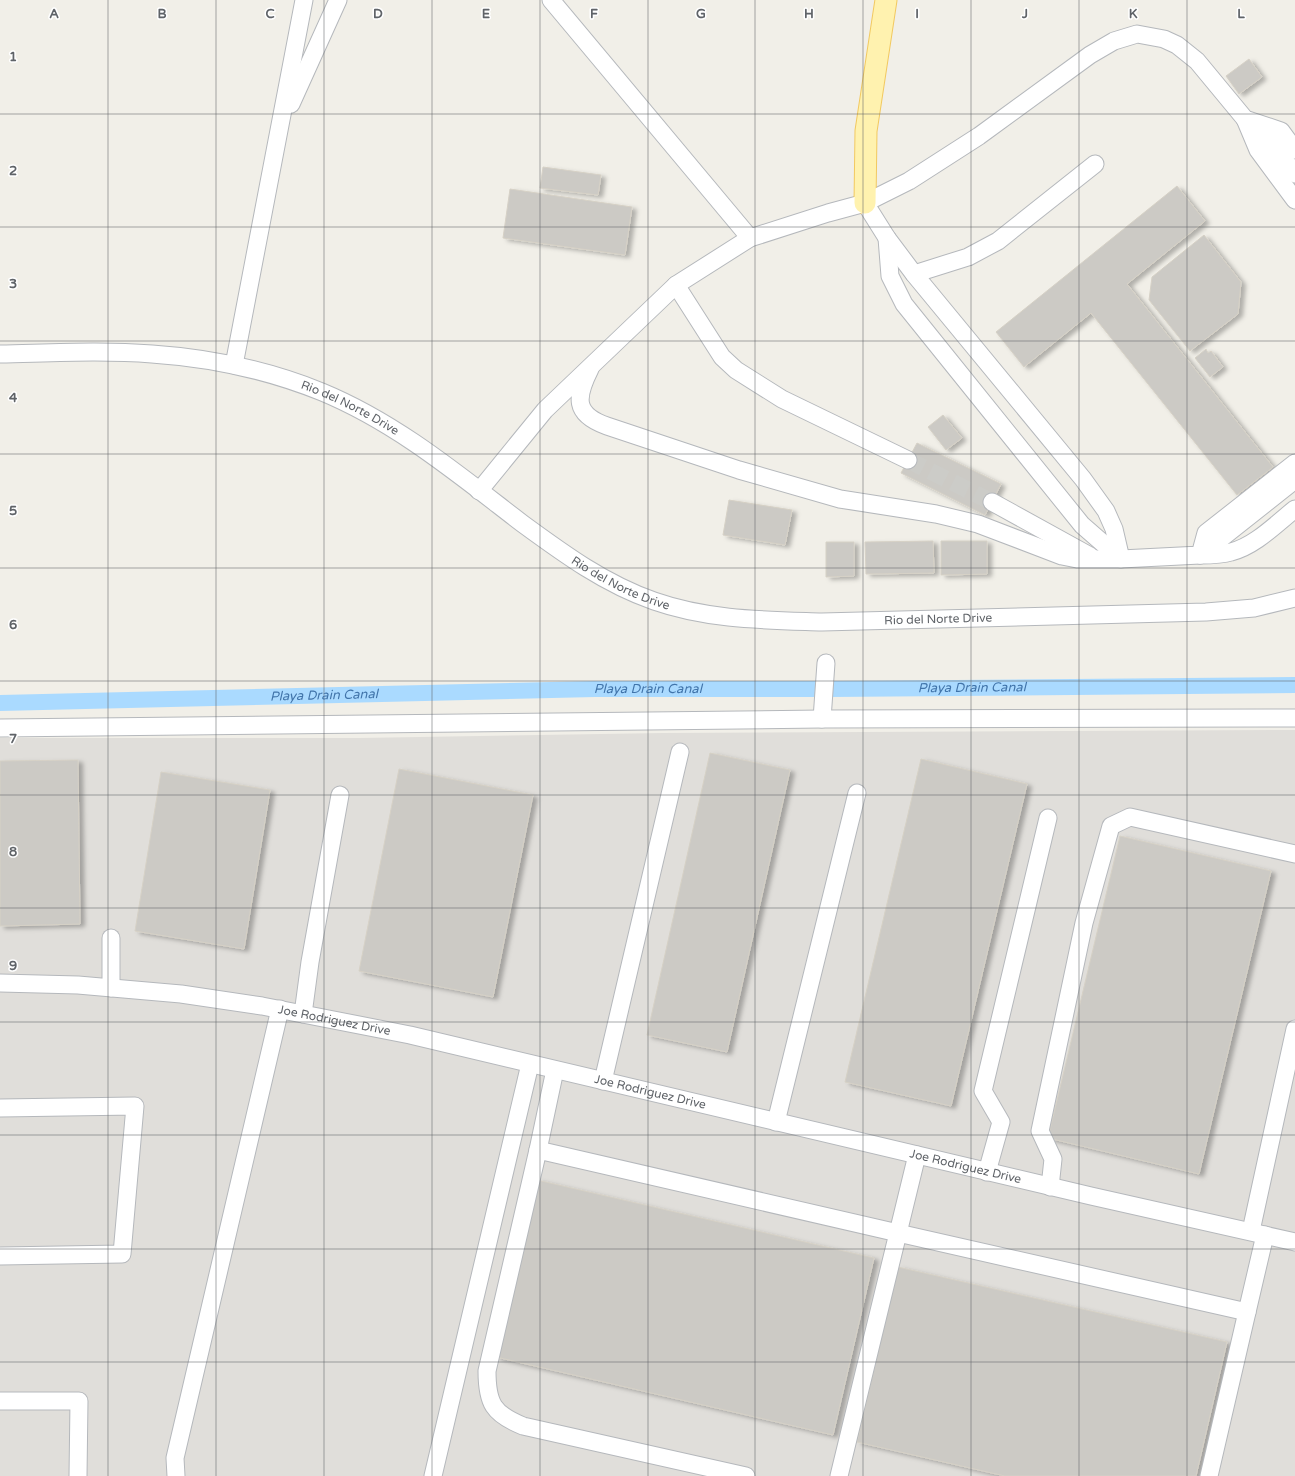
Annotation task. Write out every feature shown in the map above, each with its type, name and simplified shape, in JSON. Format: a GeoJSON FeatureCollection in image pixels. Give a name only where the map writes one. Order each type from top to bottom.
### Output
{"type":"FeatureCollection","features":[{"type":"Feature","properties":{"kind":"main road"},"geometry":{"type":"LineString","coordinates":[[865,203],[866,130],[886,0]]}},
{"type":"Feature","properties":{"kind":"street"},"geometry":{"type":"LineString","coordinates":[[234,365],[304,0]]}},
{"type":"Feature","properties":{"kind":"street"},"geometry":{"type":"LineString","coordinates":[[280,130],[338,0]]}},
{"type":"Feature","properties":{"kind":"street"},"geometry":{"type":"LineString","coordinates":[[551,0],[750,238]]}},
{"type":"Feature","properties":{"kind":"street"},"geometry":{"type":"LineString","coordinates":[[479,491],[545,410],[676,285],[750,238],[828,213],[865,203],[909,181],[939,163],[1102,47],[1126,36],[1137,34],[1164,39],[1177,45],[1197,61],[1245,119],[1271,142],[1295,174]]}},
{"type":"Feature","properties":{"kind":"street"},"geometry":{"type":"LineString","coordinates":[[1245,119],[1281,131],[1295,150]]}},
{"type":"Feature","properties":{"kind":"street"},"geometry":{"type":"LineString","coordinates":[[1245,119],[1258,150],[1295,200]]}},
{"type":"Feature","properties":{"kind":"street"},"geometry":{"type":"LineString","coordinates":[[914,274],[968,257],[998,241],[1095,164]]}},
{"type":"Feature","properties":{"kind":"street"},"geometry":{"type":"LineString","coordinates":[[865,203],[887,238],[914,274],[1083,479],[1106,511],[1114,529],[1121,559]]}},
{"type":"Feature","properties":{"kind":"street"},"geometry":{"type":"LineString","coordinates":[[887,238],[890,276],[904,304],[1082,525],[1121,559]]}},
{"type":"Feature","properties":{"kind":"street"},"geometry":{"type":"LineString","coordinates":[[676,285],[722,357],[736,370],[782,399],[908,460]]}},
{"type":"Feature","properties":{"kind":"street","name":"Rio del Norte Drive"},"geometry":{"type":"LineString","coordinates":[[0,354],[151,354],[234,365],[283,378],[323,392],[388,424],[564,554],[608,580],[654,601],[702,614],[730,618],[822,622],[1206,612],[1254,608],[1295,598]]}},
{"type":"Feature","properties":{"kind":"street"},"geometry":{"type":"LineString","coordinates":[[590,368],[583,383],[580,403],[586,416],[594,422],[739,470],[833,497],[856,503],[947,516],[995,529],[1062,556],[1077,559],[1096,560],[1220,554],[1240,549],[1258,538],[1295,509]]}},
{"type":"Feature","properties":{"kind":"street"},"geometry":{"type":"LineString","coordinates":[[1200,555],[1206,533],[1295,463]]}},
{"type":"Feature","properties":{"kind":"street"},"geometry":{"type":"LineString","coordinates":[[1200,555],[1295,480]]}},
{"type":"Feature","properties":{"kind":"street"},"geometry":{"type":"LineString","coordinates":[[992,502],[1096,560]]}},
{"type":"Feature","properties":{"kind":"street"},"geometry":{"type":"LineString","coordinates":[[822,719],[825,671]]}},
{"type":"Feature","properties":{"kind":"street"},"geometry":{"type":"LineString","coordinates":[[0,728],[822,719],[1295,718]]}},
{"type":"Feature","properties":{"kind":"street"},"geometry":{"type":"LineString","coordinates":[[603,1081],[680,752]]}},
{"type":"Feature","properties":{"kind":"street"},"geometry":{"type":"LineString","coordinates":[[776,1122],[857,793]]}},
{"type":"Feature","properties":{"kind":"street"},"geometry":{"type":"LineString","coordinates":[[302,1014],[340,795]]}},
{"type":"Feature","properties":{"kind":"street"},"geometry":{"type":"LineString","coordinates":[[1050,1187],[1053,1159],[1040,1131],[1084,923],[1111,826],[1130,817],[1295,854]]}},
{"type":"Feature","properties":{"kind":"street"},"geometry":{"type":"LineString","coordinates":[[987,1172],[1000,1122],[983,1092],[1048,818]]}},
{"type":"Feature","properties":{"kind":"street"},"geometry":{"type":"LineString","coordinates":[[111,938],[111,988]]}},
{"type":"Feature","properties":{"kind":"street","name":"Joe Rodriguez Drive"},"geometry":{"type":"LineString","coordinates":[[0,983],[78,985],[181,994],[280,1009],[410,1035],[1050,1187],[1295,1242]]}},
{"type":"Feature","properties":{"kind":"street"},"geometry":{"type":"LineString","coordinates":[[176,1476],[175,1458],[280,1009]]}},
{"type":"Feature","properties":{"kind":"street"},"geometry":{"type":"LineString","coordinates":[[1209,1476],[1247,1312],[1258,1233],[1295,1029]]}},
{"type":"Feature","properties":{"kind":"street"},"geometry":{"type":"LineString","coordinates":[[433,1476],[530,1064]]}},
{"type":"Feature","properties":{"kind":"street"},"geometry":{"type":"LineString","coordinates":[[555,1070],[487,1371],[487,1392],[495,1407],[504,1418],[523,1426],[746,1476]]}},
{"type":"Feature","properties":{"kind":"street"},"geometry":{"type":"LineString","coordinates":[[0,1108],[136,1106],[122,1254],[0,1256]]}},
{"type":"Feature","properties":{"kind":"street"},"geometry":{"type":"LineString","coordinates":[[538,1150],[1247,1312]]}},
{"type":"Feature","properties":{"kind":"street"},"geometry":{"type":"LineString","coordinates":[[839,1476],[918,1155]]}},
{"type":"Feature","properties":{"kind":"street"},"geometry":{"type":"LineString","coordinates":[[0,1401],[78,1400],[78,1476]]}},
{"type":"Feature","properties":{"kind":"shaded area"},"geometry":{"type":"Polygon","coordinates":[[[1295,730],[1295,1476],[0,1476],[0,738],[359,738],[663,733],[1295,730]]]}},
{"type":"Feature","properties":{"kind":"building"},"geometry":{"type":"Polygon","coordinates":[[[1249,59],[1262,77],[1239,94],[1226,76],[1249,59]]]}},
{"type":"Feature","properties":{"kind":"building"},"geometry":{"type":"Polygon","coordinates":[[[543,167],[601,175],[598,195],[540,188],[543,167]]]}},
{"type":"Feature","properties":{"kind":"building"},"geometry":{"type":"Polygon","coordinates":[[[1177,186],[1205,221],[1127,284],[1273,467],[1237,495],[1091,313],[1024,367],[996,332],[1177,186]]]}},
{"type":"Feature","properties":{"kind":"building"},"geometry":{"type":"Polygon","coordinates":[[[510,189],[632,207],[625,255],[503,238],[510,189]]]}},
{"type":"Feature","properties":{"kind":"building"},"geometry":{"type":"Polygon","coordinates":[[[1204,235],[1241,282],[1238,314],[1190,351],[1149,300],[1152,277],[1204,235]]]}},
{"type":"Feature","properties":{"kind":"building"},"geometry":{"type":"Polygon","coordinates":[[[1206,349],[1208,353],[1211,351],[1223,367],[1210,377],[1195,358],[1206,349]]]}},
{"type":"Feature","properties":{"kind":"building"},"geometry":{"type":"Polygon","coordinates":[[[943,415],[962,438],[946,450],[928,427],[943,415]]]}},
{"type":"Feature","properties":{"kind":"building"},"geometry":{"type":"Polygon","coordinates":[[[917,443],[1001,484],[985,515],[901,473],[917,443]]]}},
{"type":"Feature","properties":{"kind":"building"},"geometry":{"type":"Polygon","coordinates":[[[729,500],[792,510],[785,545],[723,535],[729,500]]]}},
{"type":"Feature","properties":{"kind":"building"},"geometry":{"type":"Polygon","coordinates":[[[933,541],[934,573],[866,574],[865,542],[933,541]]]}},
{"type":"Feature","properties":{"kind":"building"},"geometry":{"type":"Polygon","coordinates":[[[941,541],[987,541],[987,574],[941,575],[941,541]]]}},
{"type":"Feature","properties":{"kind":"building"},"geometry":{"type":"Polygon","coordinates":[[[826,542],[854,542],[854,576],[826,577],[826,542]]]}},
{"type":"Feature","properties":{"kind":"building"},"geometry":{"type":"Polygon","coordinates":[[[710,753],[790,770],[727,1052],[647,1035],[710,753]]]}},
{"type":"Feature","properties":{"kind":"building"},"geometry":{"type":"Polygon","coordinates":[[[921,759],[1027,784],[951,1106],[845,1082],[921,759]]]}},
{"type":"Feature","properties":{"kind":"building"},"geometry":{"type":"Polygon","coordinates":[[[78,760],[80,924],[0,926],[0,761],[78,760]]]}},
{"type":"Feature","properties":{"kind":"building"},"geometry":{"type":"Polygon","coordinates":[[[399,769],[533,795],[493,997],[359,971],[399,769]]]}},
{"type":"Feature","properties":{"kind":"building"},"geometry":{"type":"Polygon","coordinates":[[[161,772],[270,790],[244,949],[135,931],[161,772]]]}},
{"type":"Feature","properties":{"kind":"building"},"geometry":{"type":"Polygon","coordinates":[[[1120,836],[1271,871],[1199,1174],[1048,1138],[1120,836]]]}},
{"type":"Feature","properties":{"kind":"building"},"geometry":{"type":"Polygon","coordinates":[[[537,1180],[874,1258],[833,1435],[496,1357],[537,1180]]]}},
{"type":"Feature","properties":{"kind":"building"},"geometry":{"type":"Polygon","coordinates":[[[898,1267],[1227,1342],[1196,1476],[1005,1476],[857,1442],[898,1267]]]}},
{"type":"Feature","properties":{"kind":"waterway","name":"Playa Drain Canal"},"geometry":{"type":"LineString","coordinates":[[0,703],[595,689],[831,689],[1295,685]]}},
{"type":"Feature","properties":{"kind":"tunnel"},"geometry":{"type":"LineString","coordinates":[[908,460],[992,502]]}}]}
